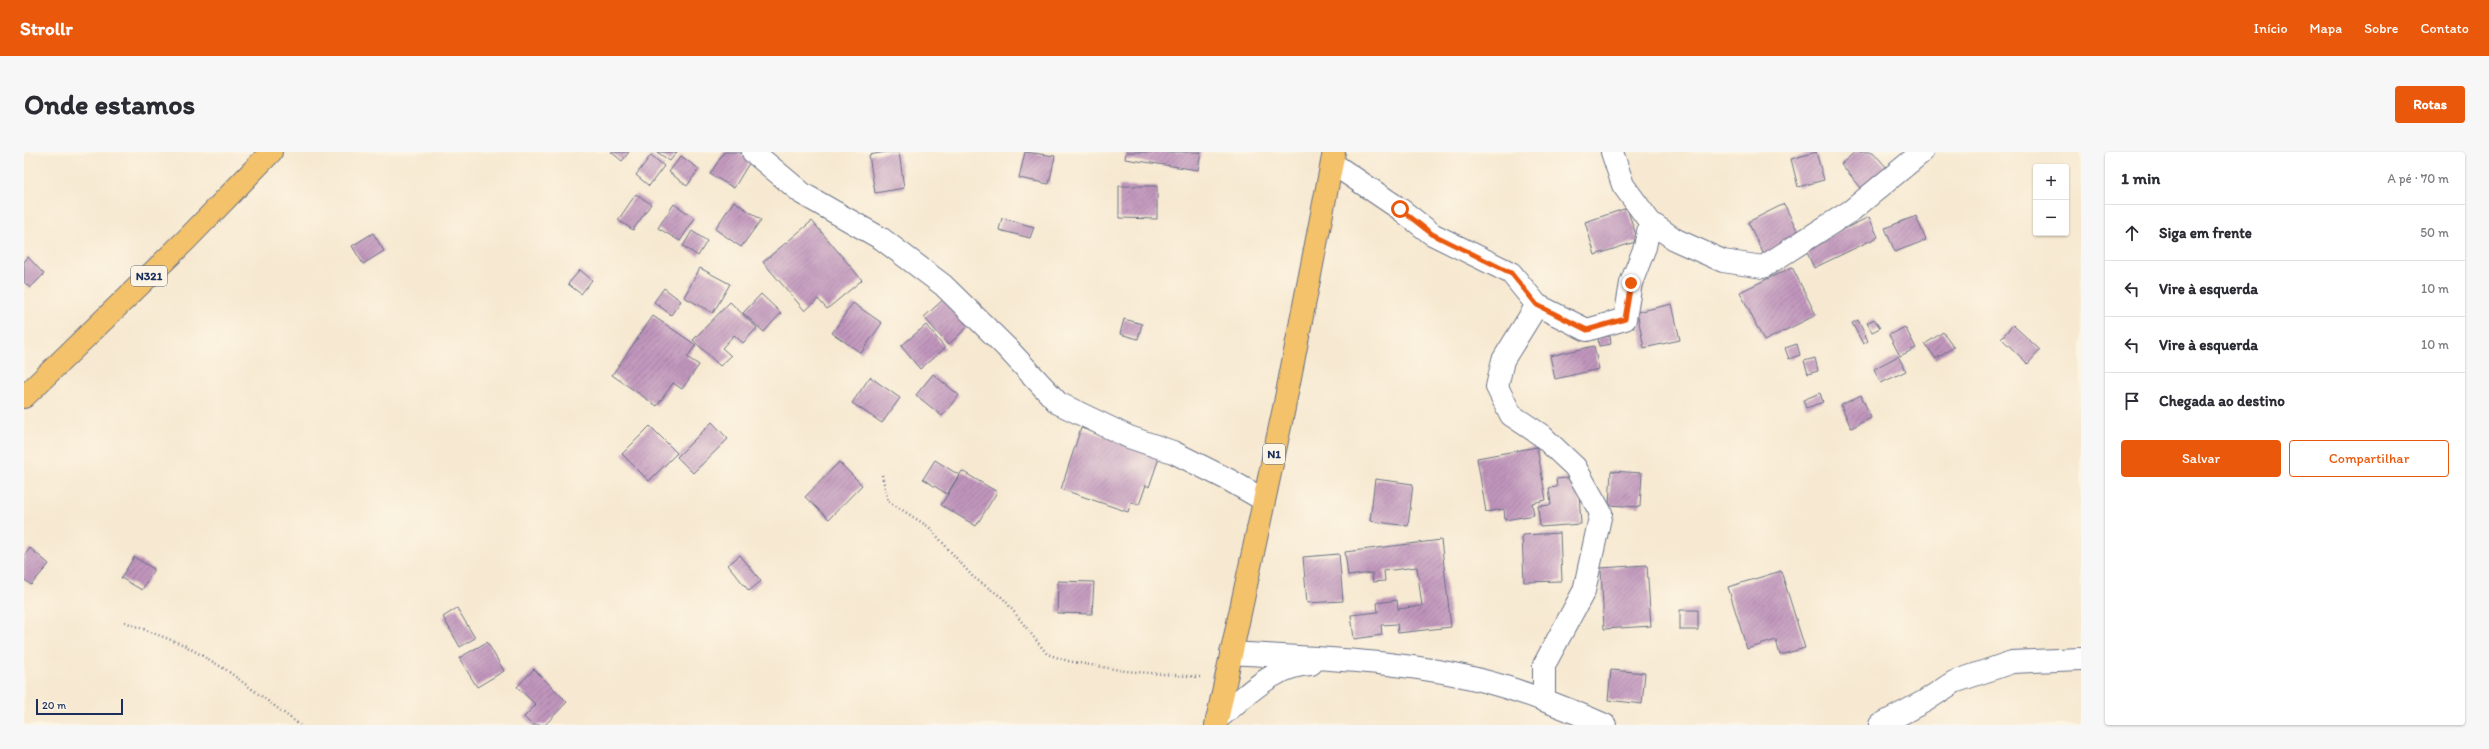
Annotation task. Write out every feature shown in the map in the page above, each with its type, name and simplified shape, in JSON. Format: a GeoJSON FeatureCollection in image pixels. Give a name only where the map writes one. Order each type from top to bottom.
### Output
{"type":"FeatureCollection","features":[{"type":"Feature","properties":{"kind":"main road","name":"N321"},"geometry":{"type":"LineString","coordinates":[[24,397],[186,240],[271,152]]}},
{"type":"Feature","properties":{"kind":"main road","name":"N1"},"geometry":{"type":"LineString","coordinates":[[1217,722],[1264,500],[1333,157]]}},
{"type":"Feature","properties":{"kind":"street"},"geometry":{"type":"LineString","coordinates":[[754,152],[803,194],[882,239],[943,285],[1006,347],[1058,403],[1129,437],[1173,452],[1229,480],[1264,500]]}},
{"type":"Feature","properties":{"kind":"street"},"geometry":{"type":"LineString","coordinates":[[1612,152],[1623,185],[1650,222],[1676,240],[1723,261],[1763,267],[1852,210],[1922,152]]}},
{"type":"Feature","properties":{"kind":"street"},"geometry":{"type":"LineString","coordinates":[[1333,157],[1432,234],[1511,273],[1537,305],[1587,330],[1625,319],[1631,283],[1645,247],[1650,222]]}},
{"type":"Feature","properties":{"kind":"street"},"geometry":{"type":"LineString","coordinates":[[1537,305],[1503,360],[1497,387],[1512,415],[1541,435],[1575,467],[1601,513],[1584,591],[1544,665],[1544,700]]}},
{"type":"Feature","properties":{"kind":"street"},"geometry":{"type":"LineString","coordinates":[[1231,652],[1359,662],[1475,679],[1544,700],[1605,725]]}},
{"type":"Feature","properties":{"kind":"street"},"geometry":{"type":"LineString","coordinates":[[1880,725],[1925,701],[1954,682],[2012,662],[2081,659]]}},
{"type":"Feature","properties":{"kind":"street"},"geometry":{"type":"LineString","coordinates":[[1217,722],[1268,678],[1299,664],[1359,662]]}},
{"type":"Feature","properties":{"kind":"path"},"geometry":{"type":"LineString","coordinates":[[882,475],[888,501],[929,527],[973,577],[1003,598],[1047,654],[1068,661],[1126,671],[1226,679]]}},
{"type":"Feature","properties":{"kind":"path"},"geometry":{"type":"LineString","coordinates":[[125,622],[184,645],[225,669],[300,725]]}},
{"type":"Feature","properties":{"kind":"building"},"geometry":{"type":"Polygon","coordinates":[[[611,152],[629,152],[622,161],[611,152]]]}},
{"type":"Feature","properties":{"kind":"building"},"geometry":{"type":"Polygon","coordinates":[[[657,152],[677,152],[670,161],[657,152]]]}},
{"type":"Feature","properties":{"kind":"building"},"geometry":{"type":"Polygon","coordinates":[[[724,152],[738,152],[751,160],[734,188],[710,174],[724,152]]]}},
{"type":"Feature","properties":{"kind":"building"},"geometry":{"type":"Polygon","coordinates":[[[886,152],[899,152],[904,188],[875,193],[869,155],[886,152]]]}},
{"type":"Feature","properties":{"kind":"building"},"geometry":{"type":"Polygon","coordinates":[[[1025,152],[1055,156],[1049,184],[1019,178],[1025,152]]]}},
{"type":"Feature","properties":{"kind":"building"},"geometry":{"type":"Polygon","coordinates":[[[1126,152],[1201,152],[1198,170],[1125,159],[1126,152]]]}},
{"type":"Feature","properties":{"kind":"building"},"geometry":{"type":"Polygon","coordinates":[[[1816,152],[1824,180],[1798,187],[1791,159],[1816,152]]]}},
{"type":"Feature","properties":{"kind":"building"},"geometry":{"type":"Polygon","coordinates":[[[1855,152],[1873,152],[1887,168],[1862,189],[1841,164],[1855,152]]]}},
{"type":"Feature","properties":{"kind":"building"},"geometry":{"type":"Polygon","coordinates":[[[651,155],[664,166],[649,186],[636,175],[651,155]]]}},
{"type":"Feature","properties":{"kind":"building"},"geometry":{"type":"Polygon","coordinates":[[[681,156],[699,169],[687,186],[669,172],[681,156]]]}},
{"type":"Feature","properties":{"kind":"building"},"geometry":{"type":"Polygon","coordinates":[[[1119,186],[1157,186],[1157,219],[1119,218],[1119,186]]]}},
{"type":"Feature","properties":{"kind":"building"},"geometry":{"type":"Polygon","coordinates":[[[636,194],[651,204],[633,230],[618,220],[636,194]]]}},
{"type":"Feature","properties":{"kind":"building"},"geometry":{"type":"Polygon","coordinates":[[[734,201],[761,220],[741,247],[715,229],[734,201]]]}},
{"type":"Feature","properties":{"kind":"building"},"geometry":{"type":"Polygon","coordinates":[[[674,204],[695,218],[680,241],[658,228],[674,204]]]}},
{"type":"Feature","properties":{"kind":"building"},"geometry":{"type":"Polygon","coordinates":[[[1784,204],[1800,236],[1764,255],[1748,222],[1784,204]]]}},
{"type":"Feature","properties":{"kind":"building"},"geometry":{"type":"Polygon","coordinates":[[[1627,208],[1638,241],[1595,255],[1585,222],[1627,208]]]}},
{"type":"Feature","properties":{"kind":"building"},"geometry":{"type":"Polygon","coordinates":[[[1916,216],[1926,240],[1895,252],[1885,228],[1916,216]]]}},
{"type":"Feature","properties":{"kind":"building"},"geometry":{"type":"Polygon","coordinates":[[[1869,217],[1878,237],[1814,268],[1805,248],[1869,217]]]}},
{"type":"Feature","properties":{"kind":"building"},"geometry":{"type":"Polygon","coordinates":[[[1002,218],[1034,227],[1030,238],[999,230],[1002,218]]]}},
{"type":"Feature","properties":{"kind":"building"},"geometry":{"type":"Polygon","coordinates":[[[812,221],[862,280],[827,309],[818,299],[805,311],[763,262],[812,221]]]}},
{"type":"Feature","properties":{"kind":"building"},"geometry":{"type":"Polygon","coordinates":[[[692,231],[707,241],[698,256],[683,246],[692,231]]]}},
{"type":"Feature","properties":{"kind":"building"},"geometry":{"type":"Polygon","coordinates":[[[373,233],[384,251],[363,264],[352,246],[373,233]]]}},
{"type":"Feature","properties":{"kind":"building"},"geometry":{"type":"Polygon","coordinates":[[[28,257],[44,274],[30,288],[24,282],[24,262],[28,257]]]}},
{"type":"Feature","properties":{"kind":"building"},"geometry":{"type":"Polygon","coordinates":[[[1792,267],[1816,315],[1764,341],[1740,292],[1792,267]]]}},
{"type":"Feature","properties":{"kind":"building"},"geometry":{"type":"Polygon","coordinates":[[[700,268],[730,284],[713,313],[684,297],[700,268]]]}},
{"type":"Feature","properties":{"kind":"building"},"geometry":{"type":"Polygon","coordinates":[[[580,270],[592,280],[581,294],[568,284],[580,270]]]}},
{"type":"Feature","properties":{"kind":"building"},"geometry":{"type":"Polygon","coordinates":[[[664,288],[681,301],[671,315],[654,302],[664,288]]]}},
{"type":"Feature","properties":{"kind":"building"},"geometry":{"type":"Polygon","coordinates":[[[761,294],[781,313],[764,332],[743,313],[761,294]]]}},
{"type":"Feature","properties":{"kind":"building"},"geometry":{"type":"Polygon","coordinates":[[[946,297],[970,325],[948,345],[924,317],[946,297]]]}},
{"type":"Feature","properties":{"kind":"building"},"geometry":{"type":"Polygon","coordinates":[[[730,302],[757,328],[743,343],[734,335],[722,348],[731,356],[720,366],[693,340],[730,302]]]}},
{"type":"Feature","properties":{"kind":"building"},"geometry":{"type":"Polygon","coordinates":[[[853,303],[882,323],[861,353],[832,333],[853,303]]]}},
{"type":"Feature","properties":{"kind":"building"},"geometry":{"type":"Polygon","coordinates":[[[1672,304],[1680,340],[1644,348],[1637,312],[1672,304]]]}},
{"type":"Feature","properties":{"kind":"building"},"geometry":{"type":"Polygon","coordinates":[[[653,316],[696,345],[687,357],[699,365],[682,389],[673,383],[657,406],[612,375],[653,316]]]}},
{"type":"Feature","properties":{"kind":"building"},"geometry":{"type":"Polygon","coordinates":[[[1124,319],[1142,324],[1138,339],[1120,334],[1124,319]]]}},
{"type":"Feature","properties":{"kind":"building"},"geometry":{"type":"Polygon","coordinates":[[[1874,319],[1880,328],[1872,332],[1867,323],[1874,319]]]}},
{"type":"Feature","properties":{"kind":"building"},"geometry":{"type":"Polygon","coordinates":[[[1858,320],[1868,341],[1863,344],[1852,323],[1858,320]]]}},
{"type":"Feature","properties":{"kind":"building"},"geometry":{"type":"Polygon","coordinates":[[[926,325],[945,348],[920,369],[901,346],[926,325]]]}},
{"type":"Feature","properties":{"kind":"building"},"geometry":{"type":"Polygon","coordinates":[[[2013,325],[2040,350],[2028,364],[2001,338],[2013,325]]]}},
{"type":"Feature","properties":{"kind":"building"},"geometry":{"type":"Polygon","coordinates":[[[1905,327],[1916,348],[1900,356],[1889,335],[1905,327]]]}},
{"type":"Feature","properties":{"kind":"building"},"geometry":{"type":"Polygon","coordinates":[[[1943,332],[1954,347],[1936,359],[1925,344],[1943,332]]]}},
{"type":"Feature","properties":{"kind":"building"},"geometry":{"type":"Polygon","coordinates":[[[1610,336],[1611,344],[1599,346],[1598,338],[1610,336]]]}},
{"type":"Feature","properties":{"kind":"building"},"geometry":{"type":"Polygon","coordinates":[[[1797,344],[1800,355],[1789,359],[1785,348],[1797,344]]]}},
{"type":"Feature","properties":{"kind":"building"},"geometry":{"type":"Polygon","coordinates":[[[1594,346],[1599,369],[1555,379],[1550,356],[1594,346]]]}},
{"type":"Feature","properties":{"kind":"building"},"geometry":{"type":"Polygon","coordinates":[[[1898,356],[1906,371],[1881,383],[1874,369],[1898,356]]]}},
{"type":"Feature","properties":{"kind":"building"},"geometry":{"type":"Polygon","coordinates":[[[1815,358],[1818,371],[1808,374],[1804,361],[1815,358]]]}},
{"type":"Feature","properties":{"kind":"building"},"geometry":{"type":"Polygon","coordinates":[[[933,374],[959,395],[942,416],[916,395],[933,374]]]}},
{"type":"Feature","properties":{"kind":"building"},"geometry":{"type":"Polygon","coordinates":[[[870,377],[900,398],[882,423],[852,403],[870,377]]]}},
{"type":"Feature","properties":{"kind":"building"},"geometry":{"type":"Polygon","coordinates":[[[1820,393],[1823,402],[1806,408],[1803,400],[1820,393]]]}},
{"type":"Feature","properties":{"kind":"building"},"geometry":{"type":"Polygon","coordinates":[[[1861,395],[1871,418],[1851,428],[1841,405],[1861,395]]]}},
{"type":"Feature","properties":{"kind":"building"},"geometry":{"type":"Polygon","coordinates":[[[712,422],[728,439],[693,473],[677,457],[712,422]]]}},
{"type":"Feature","properties":{"kind":"building"},"geometry":{"type":"Polygon","coordinates":[[[650,426],[677,453],[649,481],[622,454],[650,426]]]}},
{"type":"Feature","properties":{"kind":"building"},"geometry":{"type":"Polygon","coordinates":[[[1081,428],[1160,455],[1149,487],[1146,485],[1139,505],[1131,502],[1128,512],[1061,489],[1081,428]]]}},
{"type":"Feature","properties":{"kind":"building"},"geometry":{"type":"Polygon","coordinates":[[[1537,447],[1546,500],[1532,503],[1534,515],[1505,520],[1504,509],[1486,512],[1477,458],[1537,447]]]}},
{"type":"Feature","properties":{"kind":"building"},"geometry":{"type":"Polygon","coordinates":[[[935,460],[959,475],[947,494],[923,479],[935,460]]]}},
{"type":"Feature","properties":{"kind":"building"},"geometry":{"type":"Polygon","coordinates":[[[839,462],[862,485],[829,519],[805,497],[839,462]]]}},
{"type":"Feature","properties":{"kind":"building"},"geometry":{"type":"Polygon","coordinates":[[[962,471],[997,492],[976,526],[941,505],[962,471]]]}},
{"type":"Feature","properties":{"kind":"building"},"geometry":{"type":"Polygon","coordinates":[[[1611,471],[1642,473],[1640,507],[1609,505],[1611,471]]]}},
{"type":"Feature","properties":{"kind":"building"},"geometry":{"type":"Polygon","coordinates":[[[1578,477],[1581,524],[1540,527],[1538,506],[1551,505],[1549,488],[1557,487],[1556,479],[1578,477]]]}},
{"type":"Feature","properties":{"kind":"building"},"geometry":{"type":"Polygon","coordinates":[[[1375,479],[1413,484],[1408,526],[1370,521],[1375,479]]]}},
{"type":"Feature","properties":{"kind":"building"},"geometry":{"type":"Polygon","coordinates":[[[1560,533],[1562,581],[1524,582],[1522,535],[1560,533]]]}},
{"type":"Feature","properties":{"kind":"building"},"geometry":{"type":"Polygon","coordinates":[[[1441,540],[1451,627],[1398,633],[1397,624],[1381,625],[1382,635],[1354,639],[1351,615],[1378,612],[1377,603],[1397,600],[1398,609],[1422,606],[1417,567],[1384,571],[1385,581],[1373,582],[1372,573],[1348,576],[1345,552],[1441,540]]]}},
{"type":"Feature","properties":{"kind":"building"},"geometry":{"type":"Polygon","coordinates":[[[30,548],[49,564],[31,585],[24,579],[24,556],[30,548]]]}},
{"type":"Feature","properties":{"kind":"building"},"geometry":{"type":"Polygon","coordinates":[[[1339,554],[1343,601],[1307,603],[1303,557],[1339,554]]]}},
{"type":"Feature","properties":{"kind":"building"},"geometry":{"type":"Polygon","coordinates":[[[740,555],[761,581],[749,591],[728,565],[740,555]]]}},
{"type":"Feature","properties":{"kind":"building"},"geometry":{"type":"Polygon","coordinates":[[[134,557],[154,569],[142,590],[121,578],[134,557]]]}},
{"type":"Feature","properties":{"kind":"building"},"geometry":{"type":"Polygon","coordinates":[[[1647,565],[1651,626],[1604,629],[1601,568],[1647,565]]]}},
{"type":"Feature","properties":{"kind":"building"},"geometry":{"type":"Polygon","coordinates":[[[1781,571],[1805,648],[1780,655],[1776,640],[1747,649],[1728,587],[1781,571]]]}},
{"type":"Feature","properties":{"kind":"building"},"geometry":{"type":"Polygon","coordinates":[[[1058,581],[1094,582],[1092,614],[1057,613],[1058,581]]]}},
{"type":"Feature","properties":{"kind":"building"},"geometry":{"type":"Polygon","coordinates":[[[457,608],[475,638],[460,647],[443,617],[457,608]]]}},
{"type":"Feature","properties":{"kind":"building"},"geometry":{"type":"Polygon","coordinates":[[[1680,610],[1698,610],[1698,630],[1680,630],[1680,610]]]}},
{"type":"Feature","properties":{"kind":"building"},"geometry":{"type":"Polygon","coordinates":[[[487,642],[504,671],[477,687],[459,658],[487,642]]]}},
{"type":"Feature","properties":{"kind":"building"},"geometry":{"type":"Polygon","coordinates":[[[534,669],[567,702],[545,725],[532,725],[524,717],[536,705],[517,687],[534,669]]]}},
{"type":"Feature","properties":{"kind":"building"},"geometry":{"type":"Polygon","coordinates":[[[1611,670],[1645,673],[1642,704],[1608,700],[1611,670]]]}},
{"type":"Feature","properties":{"kind":"route"},"geometry":{"type":"LineString","coordinates":[[1400,209],[1432,234],[1511,273],[1537,305],[1587,330],[1625,319],[1631,283]]}}]}
